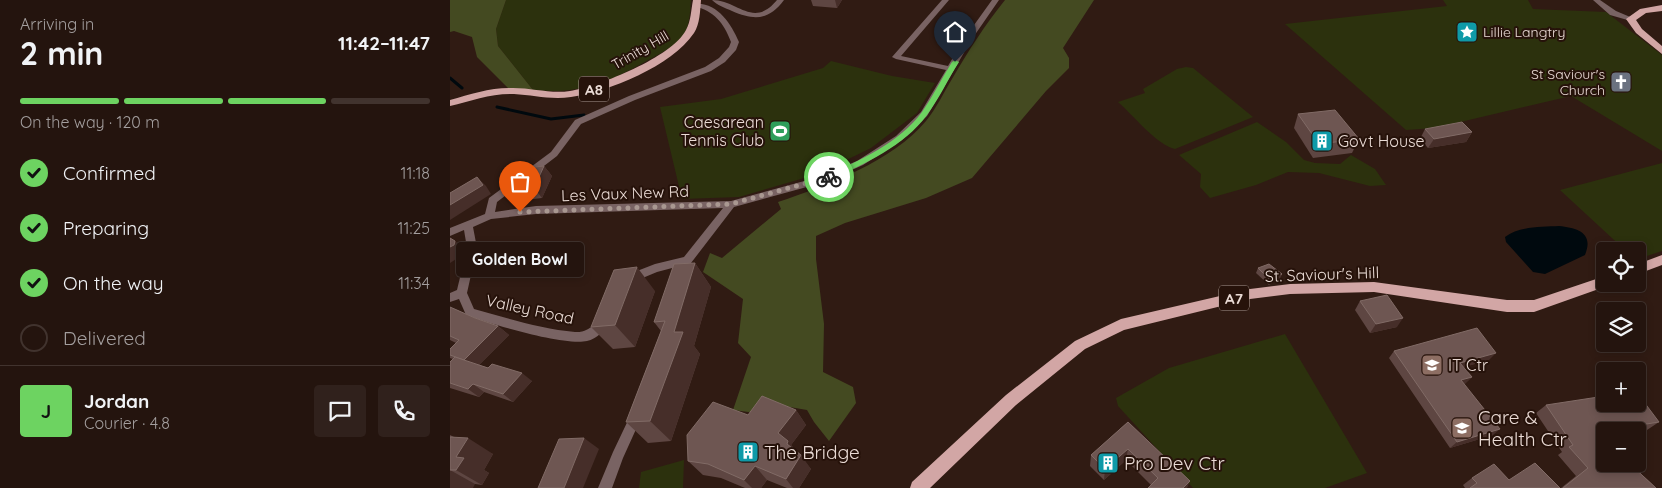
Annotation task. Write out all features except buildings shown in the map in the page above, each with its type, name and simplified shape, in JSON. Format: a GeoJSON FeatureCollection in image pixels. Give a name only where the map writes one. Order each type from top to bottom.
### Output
{"type":"FeatureCollection","features":[{"type":"Feature","properties":{"kind":"main road","name":"Trinity Hill"},"geometry":{"type":"LineString","coordinates":[[450,103],[486,94],[513,91],[544,95],[571,94],[593,90],[613,82],[665,54],[682,42],[692,28],[696,3]]}},
{"type":"Feature","properties":{"kind":"main road"},"geometry":{"type":"LineString","coordinates":[[1662,8],[1643,11],[1631,19],[1638,31],[1662,51]]}},
{"type":"Feature","properties":{"kind":"main road"},"geometry":{"type":"LineString","coordinates":[[1646,266],[1662,260]]}},
{"type":"Feature","properties":{"kind":"main road","name":"St. Saviour's Hill"},"geometry":{"type":"LineString","coordinates":[[918,488],[1011,400],[1080,345],[1121,325],[1250,294],[1290,289],[1374,287],[1507,306],[1534,306],[1596,284]]}},
{"type":"Feature","properties":{"kind":"street"},"geometry":{"type":"LineString","coordinates":[[715,0],[752,17],[762,16],[776,8],[781,0]]}},
{"type":"Feature","properties":{"kind":"street"},"geometry":{"type":"LineString","coordinates":[[946,0],[896,57],[951,69]]}},
{"type":"Feature","properties":{"kind":"street","name":"Les Vaux New Rd"},"geometry":{"type":"LineString","coordinates":[[450,232],[490,216],[536,210],[731,204],[822,180],[860,163],[884,149],[899,138],[924,114],[978,25],[996,0]]}},
{"type":"Feature","properties":{"kind":"street"},"geometry":{"type":"LineString","coordinates":[[1596,0],[1614,13],[1631,19]]}},
{"type":"Feature","properties":{"kind":"street"},"geometry":{"type":"LineString","coordinates":[[490,216],[492,200],[554,154],[578,122],[632,98],[708,69],[722,60],[733,48],[735,42],[731,32],[721,18],[707,7],[696,3]]}},
{"type":"Feature","properties":{"kind":"street"},"geometry":{"type":"LineString","coordinates":[[624,296],[641,274],[655,268],[687,260],[731,204]]}},
{"type":"Feature","properties":{"kind":"street"},"geometry":{"type":"LineString","coordinates":[[450,298],[462,293],[472,248],[468,224]]}},
{"type":"Feature","properties":{"kind":"street","name":"Valley Road"},"geometry":{"type":"LineString","coordinates":[[462,293],[470,312],[538,330],[585,336],[594,332],[612,311]]}},
{"type":"Feature","properties":{"kind":"street"},"geometry":{"type":"LineString","coordinates":[[606,488],[617,456],[634,423],[639,407]]}},
{"type":"Feature","properties":{"kind":"green space"},"geometry":{"type":"Polygon","coordinates":[[[450,0],[506,0],[496,29],[498,46],[533,90],[509,89],[477,57],[472,37],[454,31],[450,32],[450,0]]]}},
{"type":"Feature","properties":{"kind":"green space"},"geometry":{"type":"Polygon","coordinates":[[[506,0],[691,0],[686,31],[669,48],[608,80],[580,88],[550,91],[533,90],[498,46],[496,29],[506,0]]]}},
{"type":"Feature","properties":{"kind":"green space"},"geometry":{"type":"Polygon","coordinates":[[[1005,0],[1094,0],[1063,48],[1069,58],[1069,68],[1046,91],[972,178],[926,198],[845,223],[816,236],[816,259],[824,324],[823,372],[853,387],[856,403],[829,441],[807,410],[778,405],[765,414],[733,410],[751,357],[738,343],[743,299],[703,272],[710,253],[722,258],[781,209],[778,202],[858,170],[896,148],[912,135],[933,111],[971,48],[1005,0]]]}},
{"type":"Feature","properties":{"kind":"green space"},"geometry":{"type":"Polygon","coordinates":[[[1443,0],[1528,0],[1533,9],[1606,12],[1662,55],[1662,151],[1571,96],[1435,128],[1406,130],[1285,24],[1447,6],[1443,0]]]}},
{"type":"Feature","properties":{"kind":"green space","name":"Caesarean Tennis Club"},"geometry":{"type":"Polygon","coordinates":[[[831,61],[892,76],[935,83],[917,113],[871,148],[818,174],[739,197],[682,199],[660,107],[721,99],[823,68],[831,61]]]}},
{"type":"Feature","properties":{"kind":"green space"},"geometry":{"type":"Polygon","coordinates":[[[1193,68],[1253,117],[1175,149],[1168,147],[1153,136],[1118,102],[1145,93],[1143,89],[1177,69],[1193,68]]]}},
{"type":"Feature","properties":{"kind":"green space"},"geometry":{"type":"Polygon","coordinates":[[[1257,122],[1286,142],[1304,160],[1315,163],[1340,164],[1351,155],[1375,169],[1386,185],[1370,186],[1319,173],[1288,172],[1256,185],[1210,198],[1200,187],[1201,174],[1179,155],[1257,122]]]}},
{"type":"Feature","properties":{"kind":"green space"},"geometry":{"type":"Polygon","coordinates":[[[1662,163],[1662,251],[1646,256],[1646,242],[1616,242],[1560,190],[1662,163]]]}},
{"type":"Feature","properties":{"kind":"green space"},"geometry":{"type":"Polygon","coordinates":[[[1285,334],[1367,473],[1325,488],[1193,488],[1118,406],[1116,398],[1169,368],[1285,334]]]}},
{"type":"Feature","properties":{"kind":"green space"},"geometry":{"type":"Polygon","coordinates":[[[684,460],[683,488],[639,488],[641,472],[684,460]]]}},
{"type":"Feature","properties":{"kind":"shaded area"},"geometry":{"type":"Polygon","coordinates":[[[1559,226],[1578,230],[1586,237],[1587,248],[1585,255],[1545,274],[1533,272],[1506,242],[1505,237],[1517,231],[1559,226]]]}},
{"type":"Feature","properties":{"kind":"waterway"},"geometry":{"type":"LineString","coordinates":[[450,78],[462,88]]}},
{"type":"Feature","properties":{"kind":"waterway"},"geometry":{"type":"LineString","coordinates":[[497,107],[551,119],[584,115]]}},
{"type":"Feature","properties":{"kind":"way so far"},"geometry":{"type":"LineString","coordinates":[[520,212],[731,204],[774,194],[829,177]]}},
{"type":"Feature","properties":{"kind":"place","name":"Lillie Langtry"},"geometry":{"type":"Point","coordinates":[1467,32]}},
{"type":"Feature","properties":{"kind":"place","name":"St Saviour's Church"},"geometry":{"type":"Point","coordinates":[1621,82]}},
{"type":"Feature","properties":{"kind":"place","name":"Caesarean Tennis Club"},"geometry":{"type":"Point","coordinates":[780,131]}},
{"type":"Feature","properties":{"kind":"place","name":"Govt House"},"geometry":{"type":"Point","coordinates":[1322,141]}},
{"type":"Feature","properties":{"kind":"place","name":"Golden Bowl"},"geometry":{"type":"Point","coordinates":[520,212]}},
{"type":"Feature","properties":{"kind":"place","name":"IT Ctr"},"geometry":{"type":"Point","coordinates":[1432,365]}},
{"type":"Feature","properties":{"kind":"place","name":"Care & Health Ctr"},"geometry":{"type":"Point","coordinates":[1462,428]}},
{"type":"Feature","properties":{"kind":"place","name":"The Bridge"},"geometry":{"type":"Point","coordinates":[748,452]}},
{"type":"Feature","properties":{"kind":"place","name":"Pro Dev Ctr"},"geometry":{"type":"Point","coordinates":[1108,463]}},
{"type":"Feature","properties":{"kind":"route"},"geometry":{"type":"LineString","coordinates":[[829,177],[860,163],[884,149],[912,127],[924,114],[955,62]]}}]}
